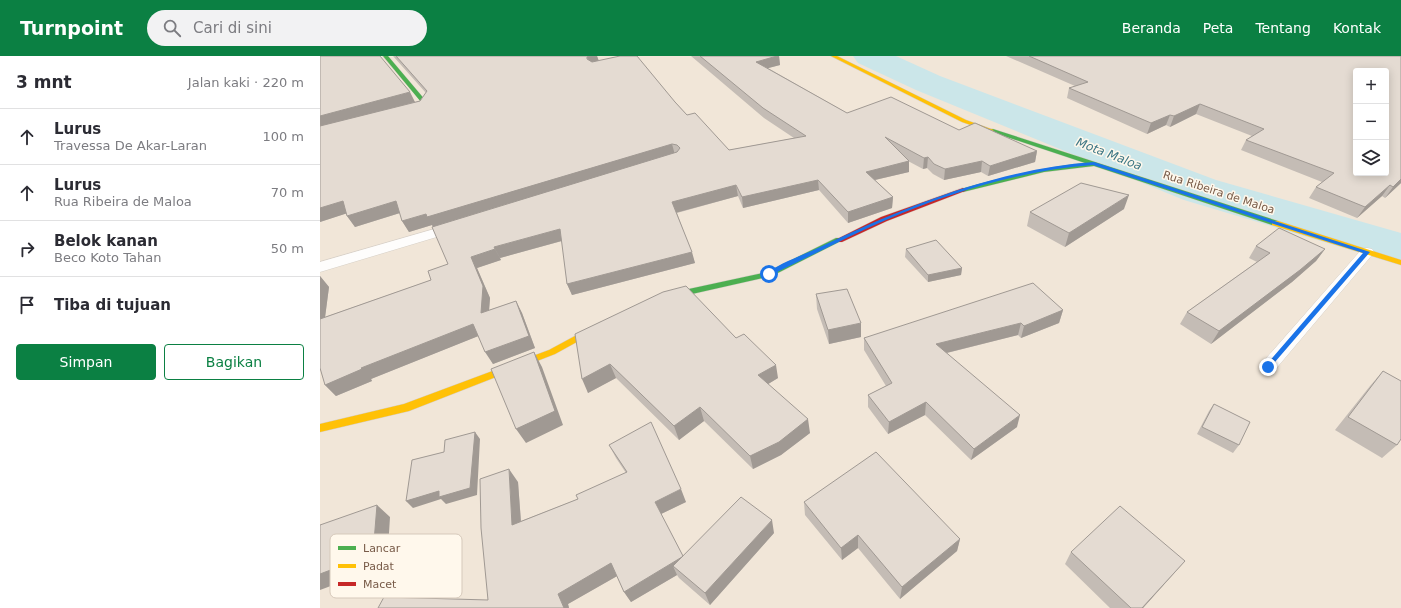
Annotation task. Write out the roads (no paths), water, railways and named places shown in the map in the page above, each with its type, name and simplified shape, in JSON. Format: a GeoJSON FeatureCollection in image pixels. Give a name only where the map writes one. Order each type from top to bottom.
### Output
{"type":"FeatureCollection","features":[{"type":"Feature","properties":{"kind":"street"},"geometry":{"type":"LineString","coordinates":[[385,56],[424,102],[416,107]]}},
{"type":"Feature","properties":{"kind":"street","name":"Rua Ribeira de Maloa"},"geometry":{"type":"LineString","coordinates":[[833,56],[964,121],[1401,263]]}},
{"type":"Feature","properties":{"kind":"street"},"geometry":{"type":"LineString","coordinates":[[654,300],[769,274],[884,219],[950,194],[1026,173],[1067,166],[1094,164]]}},
{"type":"Feature","properties":{"kind":"street"},"geometry":{"type":"LineString","coordinates":[[320,428],[405,408],[552,352],[606,322]]}},
{"type":"Feature","properties":{"kind":"lane"},"geometry":{"type":"LineString","coordinates":[[320,267],[471,222]]}},
{"type":"Feature","properties":{"kind":"lane"},"geometry":{"type":"LineString","coordinates":[[1268,367],[1367,252]]}},
{"type":"Feature","properties":{"kind":"waterway"},"geometry":{"type":"LineString","coordinates":[[861,56],[1087,157]]}},
{"type":"Feature","properties":{"kind":"waterway","name":"Mota Maloa"},"geometry":{"type":"LineString","coordinates":[[869,56],[928,83],[1200,190],[1401,249]]}}]}
